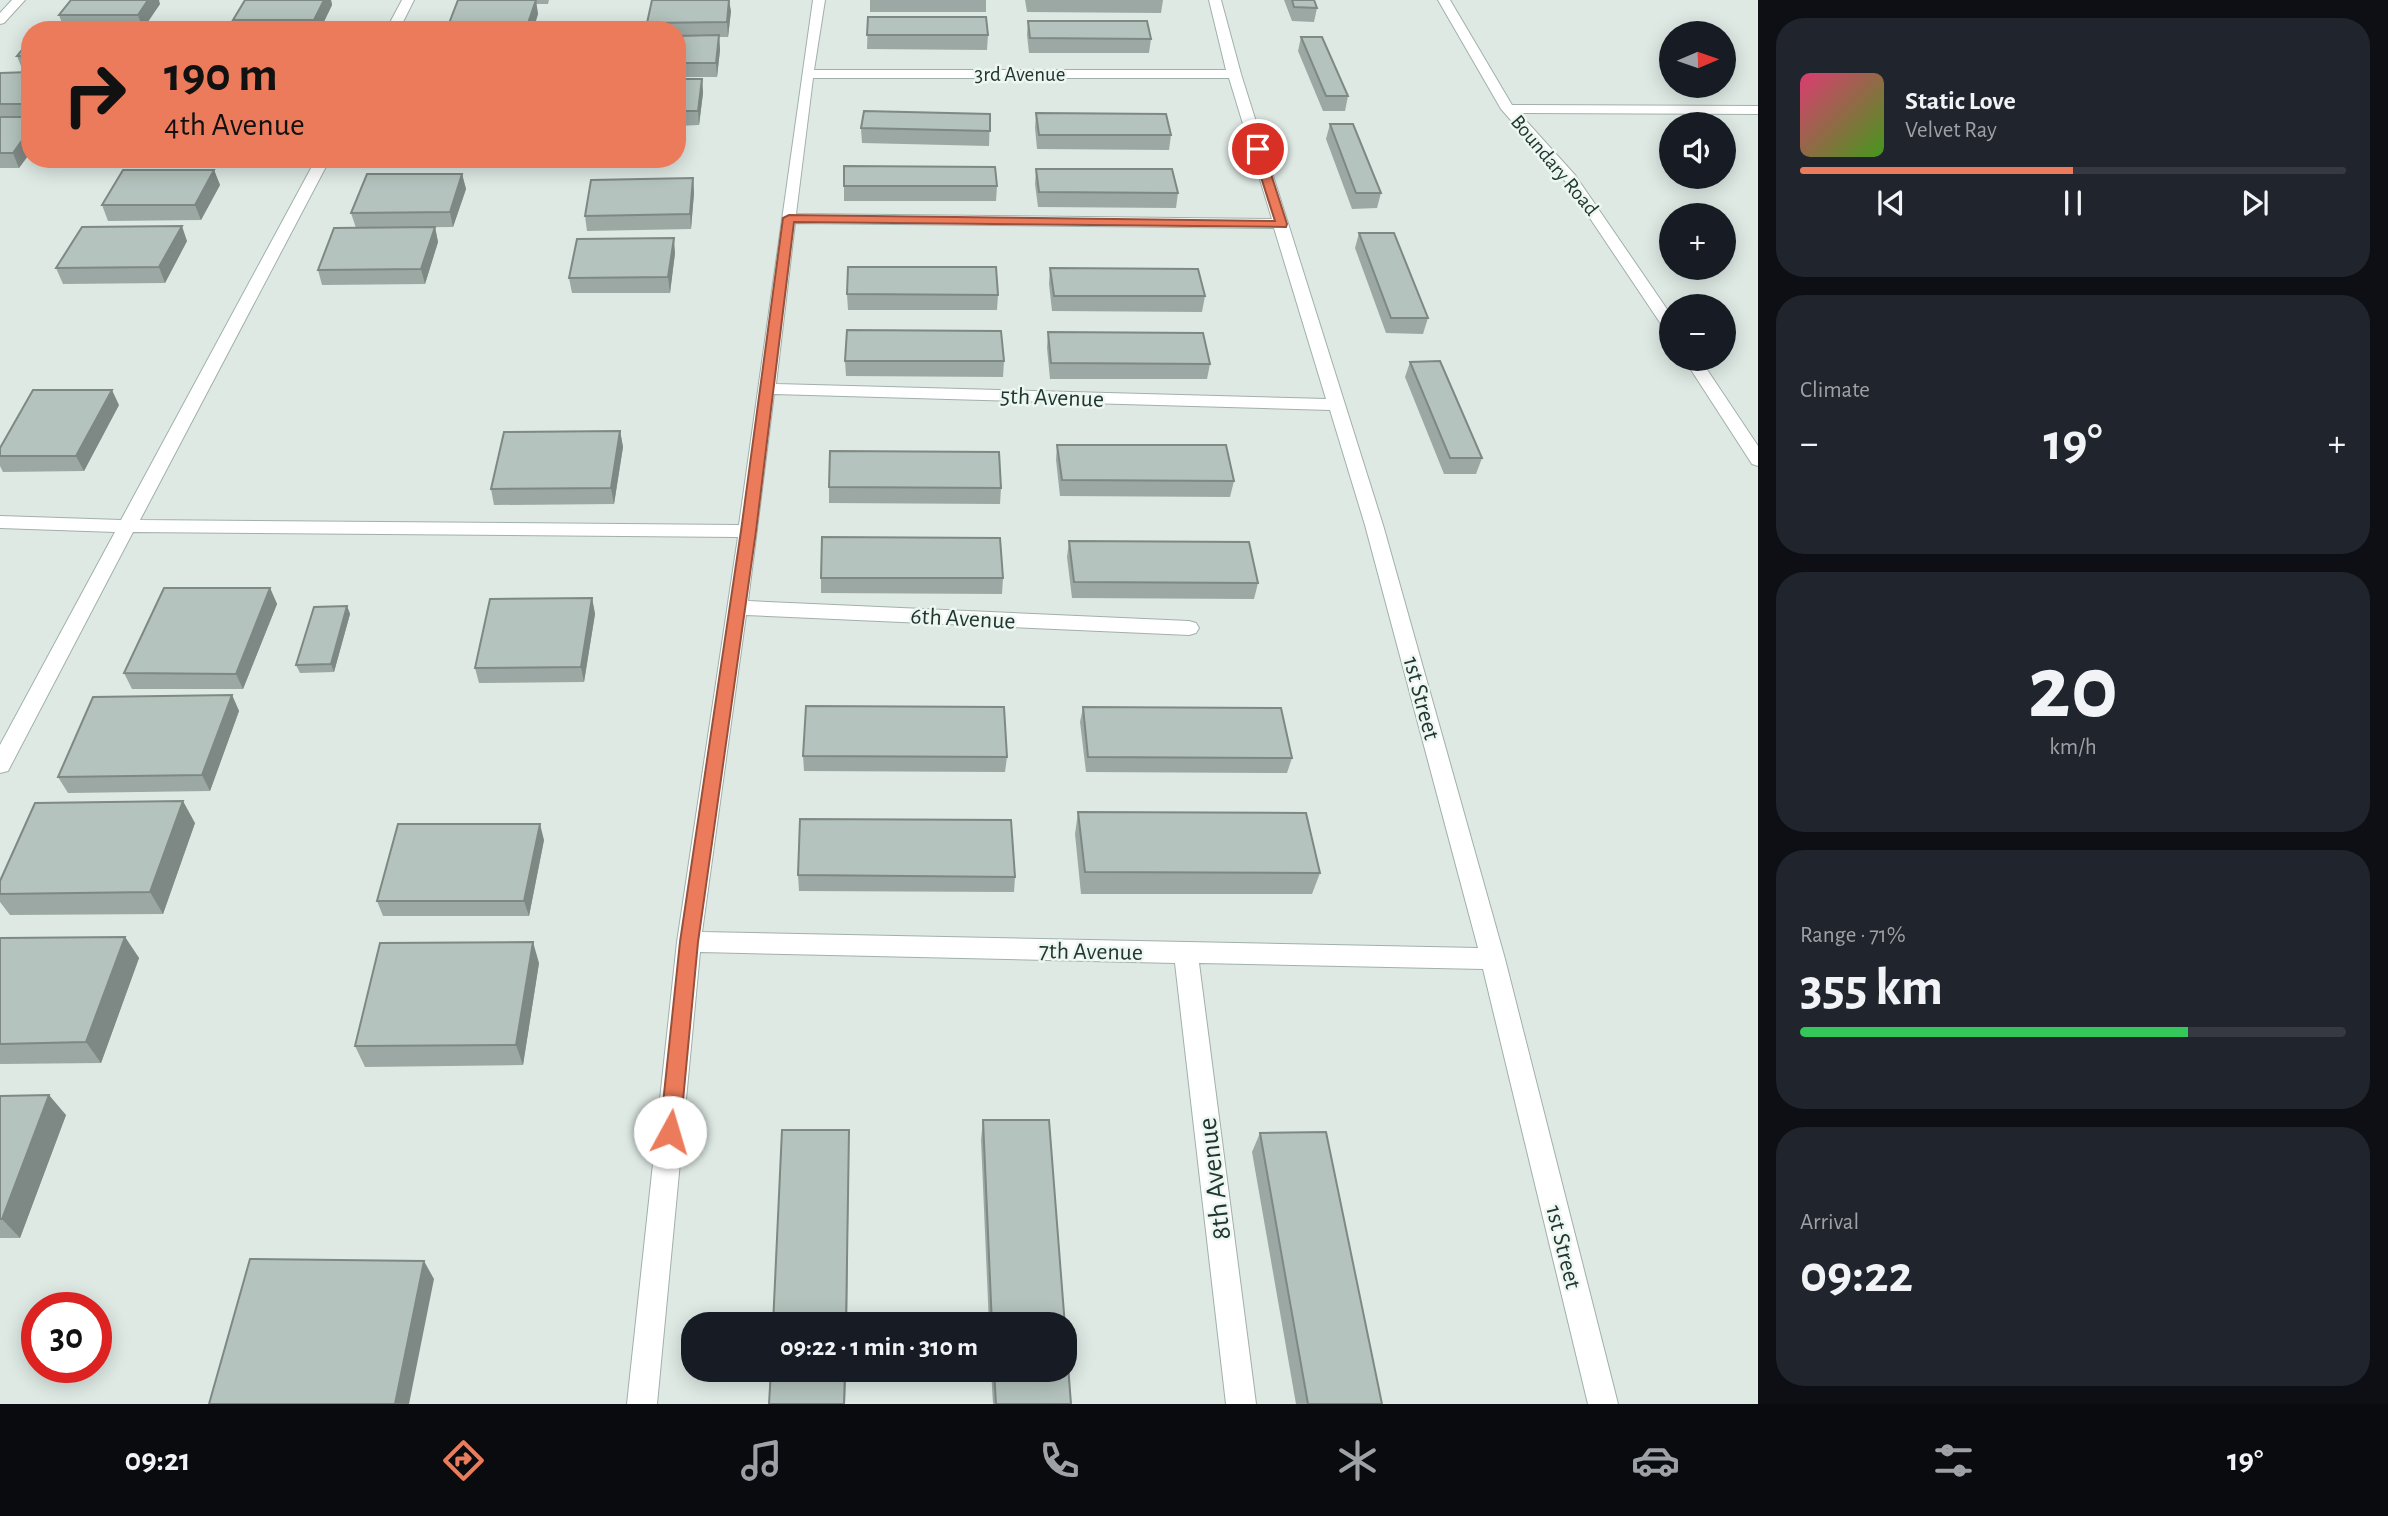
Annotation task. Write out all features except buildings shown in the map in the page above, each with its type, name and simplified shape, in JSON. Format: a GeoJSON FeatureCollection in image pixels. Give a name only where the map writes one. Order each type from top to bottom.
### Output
{"type":"FeatureCollection","features":[{"type":"Feature","properties":{"kind":"street"},"geometry":{"type":"LineString","coordinates":[[0,20],[19,0]]}},
{"type":"Feature","properties":{"kind":"street"},"geometry":{"type":"LineString","coordinates":[[397,21],[408,0]]}},
{"type":"Feature","properties":{"kind":"street"},"geometry":{"type":"LineString","coordinates":[[642,1404],[689,942],[738,608],[807,74],[819,0]]}},
{"type":"Feature","properties":{"kind":"street","name":"1st Street"},"geometry":{"type":"LineString","coordinates":[[1215,0],[1234,74],[1374,525],[1493,959],[1603,1404]]}},
{"type":"Feature","properties":{"kind":"street","name":"Boundary Road"},"geometry":{"type":"LineString","coordinates":[[1444,0],[1508,109],[1570,178],[1659,309]]}},
{"type":"Feature","properties":{"kind":"street","name":"3rd Avenue"},"geometry":{"type":"LineString","coordinates":[[807,74],[1234,74]]}},
{"type":"Feature","properties":{"kind":"street"},"geometry":{"type":"LineString","coordinates":[[1508,109],[1758,110]]}},
{"type":"Feature","properties":{"kind":"street"},"geometry":{"type":"LineString","coordinates":[[0,765],[318,168]]}},
{"type":"Feature","properties":{"kind":"street"},"geometry":{"type":"LineString","coordinates":[[789,218],[1282,224]]}},
{"type":"Feature","properties":{"kind":"street"},"geometry":{"type":"LineString","coordinates":[[1700,371],[1758,460]]}},
{"type":"Feature","properties":{"kind":"street","name":"5th Avenue"},"geometry":{"type":"LineString","coordinates":[[767,389],[1337,405]]}},
{"type":"Feature","properties":{"kind":"street"},"geometry":{"type":"LineString","coordinates":[[0,522],[128,526],[748,531]]}},
{"type":"Feature","properties":{"kind":"street","name":"6th Avenue"},"geometry":{"type":"LineString","coordinates":[[738,608],[1189,628]]}},
{"type":"Feature","properties":{"kind":"street","name":"7th Avenue"},"geometry":{"type":"LineString","coordinates":[[689,942],[1493,959]]}},
{"type":"Feature","properties":{"kind":"street","name":"8th Avenue"},"geometry":{"type":"LineString","coordinates":[[1186,953],[1241,1404]]}},
{"type":"Feature","properties":{"kind":"route"},"geometry":{"type":"LineString","coordinates":[[670,1132],[689,942],[748,531],[789,218],[1282,224],[1258,149]]}}]}
